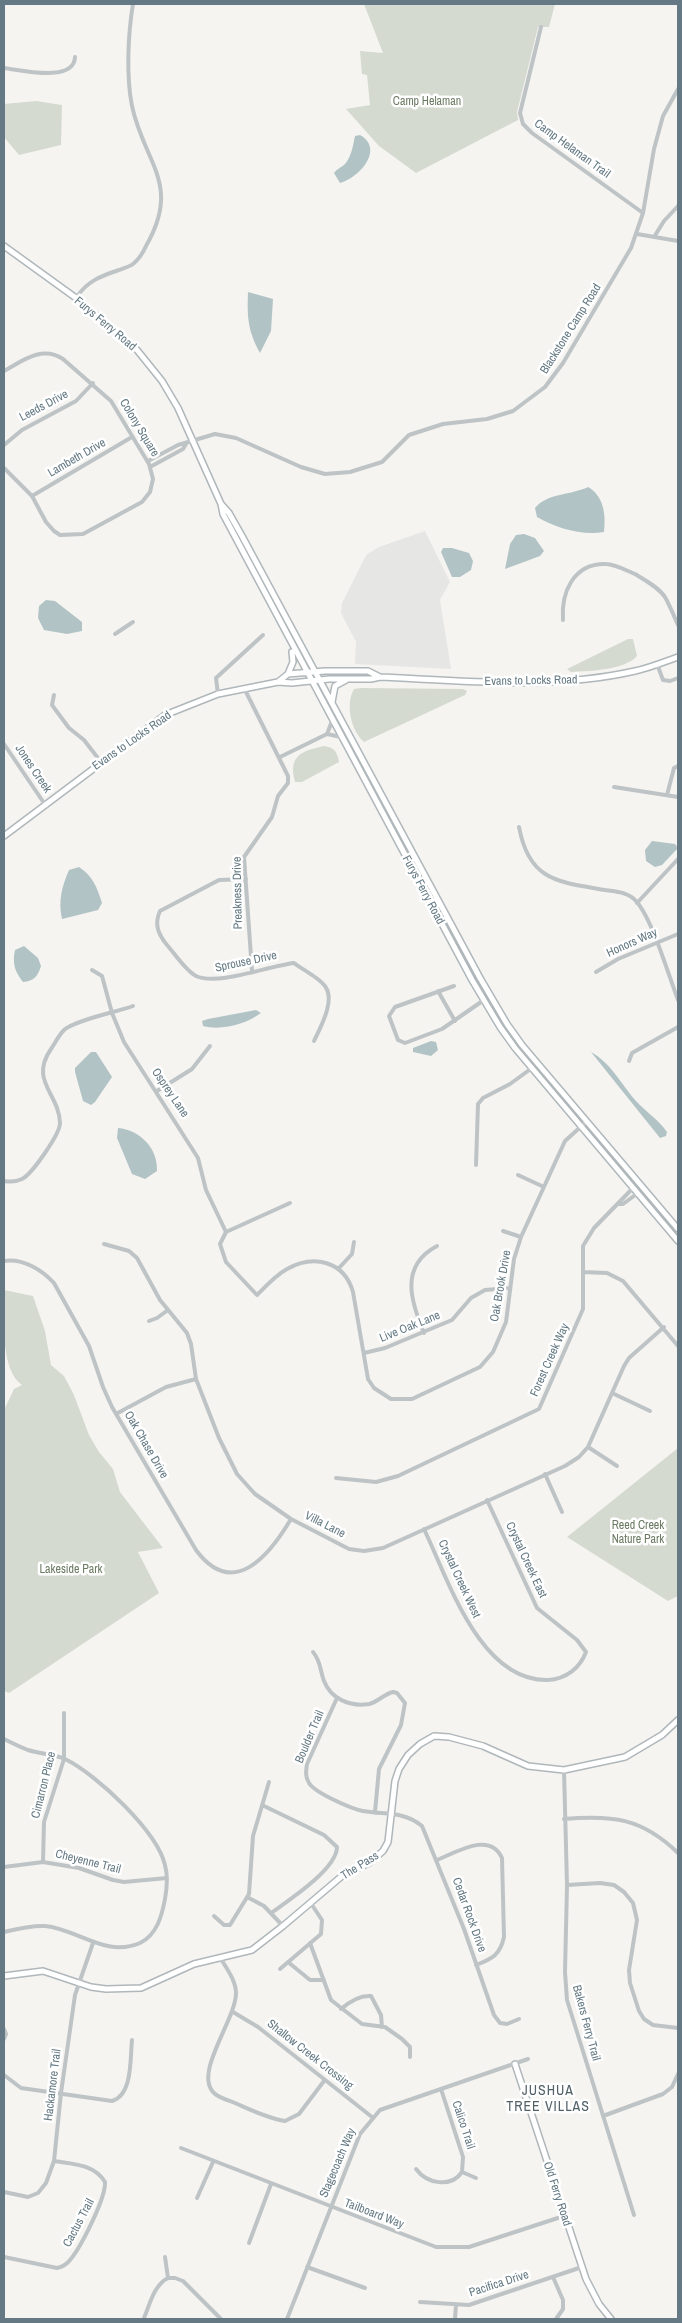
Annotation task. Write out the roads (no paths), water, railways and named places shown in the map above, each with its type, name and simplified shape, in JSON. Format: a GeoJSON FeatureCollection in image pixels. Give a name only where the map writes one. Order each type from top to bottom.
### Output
{"type":"FeatureCollection","features":[{"type":"Feature","properties":{"kind":"main road","name":"Furys Ferry Road"},"geometry":{"type":"LineString","coordinates":[[4,246],[76,298],[137,350],[162,381],[178,408],[221,504],[223,514],[306,673],[500,1027],[580,1127],[678,1241]]}},
{"type":"Feature","properties":{"kind":"main road","name":"Furys Ferry Road"},"geometry":{"type":"LineString","coordinates":[[221,504],[229,513],[480,978],[507,1024],[586,1122],[678,1229]]}},
{"type":"Feature","properties":{"kind":"main road"},"geometry":{"type":"LineString","coordinates":[[288,674],[294,662],[291,644]]}},
{"type":"Feature","properties":{"kind":"main road","name":"Evans to Locks Road"},"geometry":{"type":"LineString","coordinates":[[4,836],[165,714],[218,694],[278,682],[292,684],[320,680],[371,679],[380,677],[518,684],[550,683],[595,679],[637,671],[678,657]]}},
{"type":"Feature","properties":{"kind":"main road","name":"Evans to Locks Road"},"geometry":{"type":"LineString","coordinates":[[278,682],[288,674],[316,672],[368,671],[380,677]]}},
{"type":"Feature","properties":{"kind":"main road"},"geometry":{"type":"LineString","coordinates":[[332,702],[335,686],[348,679]]}},
{"type":"Feature","properties":{"kind":"main road","name":"The Pass"},"geometry":{"type":"LineString","coordinates":[[4,1976],[42,1971],[78,1983],[106,1989],[141,1988],[194,1964],[252,1950],[284,1926],[342,1876],[369,1863],[384,1851],[388,1842],[395,1781],[399,1769],[408,1755],[420,1744],[434,1736],[449,1737],[483,1746],[528,1766],[564,1770],[625,1757],[662,1735],[678,1720]]}},
{"type":"Feature","properties":{"kind":"main road","name":"Old Ferry Road"},"geometry":{"type":"LineString","coordinates":[[515,2064],[582,2267],[599,2304],[611,2319]]}},
{"type":"Feature","properties":{"kind":"street"},"geometry":{"type":"LineString","coordinates":[[76,298],[82,289],[97,277],[132,266],[140,258],[158,224],[162,207],[161,192],[154,167],[132,106],[129,27],[134,4]]}},
{"type":"Feature","properties":{"kind":"street","name":"Camp Helaman Trail"},"geometry":{"type":"LineString","coordinates":[[541,27],[520,113],[522,124],[643,214]]}},
{"type":"Feature","properties":{"kind":"street"},"geometry":{"type":"LineString","coordinates":[[4,68],[58,73],[71,68],[75,62],[75,57]]}},
{"type":"Feature","properties":{"kind":"street","name":"Blackstone Camp Road"},"geometry":{"type":"LineString","coordinates":[[186,444],[215,434],[236,438],[301,466],[325,474],[350,472],[382,462],[409,435],[443,424],[487,419],[513,411],[545,387],[563,363],[621,266],[637,234],[643,214],[654,149],[663,116],[678,89]]}},
{"type":"Feature","properties":{"kind":"street"},"geometry":{"type":"LineString","coordinates":[[654,237],[664,220],[678,206]]}},
{"type":"Feature","properties":{"kind":"street"},"geometry":{"type":"LineString","coordinates":[[637,234],[678,241]]}},
{"type":"Feature","properties":{"kind":"street","name":"Colony Square"},"geometry":{"type":"LineString","coordinates":[[4,372],[38,353],[56,354],[111,401],[148,461],[153,479],[152,486],[142,502],[83,534],[66,536],[54,532],[32,496],[4,468]]}},
{"type":"Feature","properties":{"kind":"street","name":"Leeds Drive"},"geometry":{"type":"LineString","coordinates":[[4,446],[22,430],[76,401],[92,383]]}},
{"type":"Feature","properties":{"kind":"street","name":"Lambeth Drive"},"geometry":{"type":"LineString","coordinates":[[32,496],[132,437]]}},
{"type":"Feature","properties":{"kind":"street"},"geometry":{"type":"LineString","coordinates":[[148,461],[178,445],[186,444]]}},
{"type":"Feature","properties":{"kind":"street"},"geometry":{"type":"LineString","coordinates":[[150,466],[183,449],[186,444]]}},
{"type":"Feature","properties":{"kind":"street"},"geometry":{"type":"LineString","coordinates":[[563,620],[563,600],[569,584],[576,575],[590,568],[606,564],[646,580],[664,596],[678,625]]}},
{"type":"Feature","properties":{"kind":"street"},"geometry":{"type":"LineString","coordinates":[[115,634],[133,622]]}},
{"type":"Feature","properties":{"kind":"street"},"geometry":{"type":"LineString","coordinates":[[218,694],[216,678],[263,635]]}},
{"type":"Feature","properties":{"kind":"street"},"geometry":{"type":"LineString","coordinates":[[657,664],[663,680],[670,681],[678,678]]}},
{"type":"Feature","properties":{"kind":"street","name":"Preakness Drive"},"geometry":{"type":"LineString","coordinates":[[244,688],[288,776],[288,783],[278,796],[272,817],[244,857],[252,971]]}},
{"type":"Feature","properties":{"kind":"street"},"geometry":{"type":"LineString","coordinates":[[54,695],[52,705],[69,728],[84,740],[101,762]]}},
{"type":"Feature","properties":{"kind":"street"},"geometry":{"type":"LineString","coordinates":[[327,734],[332,721]]}},
{"type":"Feature","properties":{"kind":"street"},"geometry":{"type":"LineString","coordinates":[[280,757],[327,734],[341,737]]}},
{"type":"Feature","properties":{"kind":"street","name":"Jones Creek"},"geometry":{"type":"LineString","coordinates":[[4,744],[46,806]]}},
{"type":"Feature","properties":{"kind":"street"},"geometry":{"type":"LineString","coordinates":[[667,795],[674,768],[678,766]]}},
{"type":"Feature","properties":{"kind":"street"},"geometry":{"type":"LineString","coordinates":[[614,786],[678,798]]}},
{"type":"Feature","properties":{"kind":"street"},"geometry":{"type":"LineString","coordinates":[[519,827],[522,847],[534,865],[548,876],[566,884],[621,892],[633,898],[643,911],[678,1000]]}},
{"type":"Feature","properties":{"kind":"street"},"geometry":{"type":"LineString","coordinates":[[637,903],[678,858]]}},
{"type":"Feature","properties":{"kind":"street","name":"Sprouse Drive"},"geometry":{"type":"LineString","coordinates":[[246,879],[219,880],[160,911],[156,920],[157,930],[194,975],[216,980],[294,963],[326,987],[329,994],[329,1002],[314,1042]]}},
{"type":"Feature","properties":{"kind":"street","name":"Honors Way"},"geometry":{"type":"LineString","coordinates":[[596,972],[618,959],[678,934]]}},
{"type":"Feature","properties":{"kind":"street","name":"Osprey Lane"},"geometry":{"type":"LineString","coordinates":[[92,970],[102,976],[112,1013],[124,1042],[198,1158],[206,1190],[226,1232]]}},
{"type":"Feature","properties":{"kind":"street"},"geometry":{"type":"LineString","coordinates":[[454,986],[395,1007],[389,1016],[396,1037],[405,1043],[442,1029],[484,1000]]}},
{"type":"Feature","properties":{"kind":"street"},"geometry":{"type":"LineString","coordinates":[[438,992],[455,1021]]}},
{"type":"Feature","properties":{"kind":"street"},"geometry":{"type":"LineString","coordinates":[[4,1181],[16,1182],[30,1173],[59,1130],[59,1116],[42,1076],[46,1056],[65,1030],[75,1024],[133,1006]]}},
{"type":"Feature","properties":{"kind":"street"},"geometry":{"type":"LineString","coordinates":[[629,1061],[632,1053],[678,1027]]}},
{"type":"Feature","properties":{"kind":"street"},"geometry":{"type":"LineString","coordinates":[[156,1091],[192,1069],[210,1046]]}},
{"type":"Feature","properties":{"kind":"street"},"geometry":{"type":"LineString","coordinates":[[476,1164],[478,1104],[483,1098],[510,1084],[532,1068]]}},
{"type":"Feature","properties":{"kind":"street","name":"Oak Brook Drive"},"geometry":{"type":"LineString","coordinates":[[339,1268],[350,1281],[368,1379],[374,1388],[392,1399],[412,1399],[480,1367],[493,1352],[506,1322],[510,1307],[510,1288],[514,1259],[521,1237],[565,1141],[586,1122]]}},
{"type":"Feature","properties":{"kind":"street"},"geometry":{"type":"LineString","coordinates":[[518,1175],[544,1187]]}},
{"type":"Feature","properties":{"kind":"street","name":"Forest Creek Way"},"geometry":{"type":"LineString","coordinates":[[336,1478],[376,1482],[398,1476],[539,1409],[583,1309],[583,1246],[594,1228],[619,1204],[620,1199],[633,1188]]}},
{"type":"Feature","properties":{"kind":"street","name":"Forest Creek Way"},"geometry":{"type":"LineString","coordinates":[[619,1204],[623,1204],[638,1193]]}},
{"type":"Feature","properties":{"kind":"street"},"geometry":{"type":"LineString","coordinates":[[290,1202],[226,1232],[220,1244],[226,1262],[257,1295],[284,1270],[298,1263],[323,1262],[339,1268],[352,1254],[354,1242]]}},
{"type":"Feature","properties":{"kind":"street"},"geometry":{"type":"LineString","coordinates":[[503,1231],[521,1237]]}},
{"type":"Feature","properties":{"kind":"street","name":"Villa Lane"},"geometry":{"type":"LineString","coordinates":[[104,1244],[129,1251],[137,1258],[168,1310],[179,1322],[191,1344],[196,1379],[237,1474],[255,1494],[291,1519],[349,1549],[364,1551],[383,1548],[565,1466],[579,1457],[588,1447],[630,1358],[664,1327]]}},
{"type":"Feature","properties":{"kind":"street"},"geometry":{"type":"LineString","coordinates":[[424,1333],[412,1302],[412,1279],[415,1269],[423,1256],[437,1246]]}},
{"type":"Feature","properties":{"kind":"street","name":"Oak Chase Drive"},"geometry":{"type":"LineString","coordinates":[[4,1261],[34,1267],[46,1274],[54,1283],[89,1346],[103,1387],[116,1414],[206,1564],[222,1572],[240,1571],[262,1559],[279,1539],[291,1519]]}},
{"type":"Feature","properties":{"kind":"street"},"geometry":{"type":"LineString","coordinates":[[583,1272],[607,1273],[623,1281],[664,1327],[678,1346]]}},
{"type":"Feature","properties":{"kind":"street","name":"Live Oak Lane"},"geometry":{"type":"LineString","coordinates":[[364,1353],[386,1348],[452,1320],[471,1298],[485,1290],[510,1288]]}},
{"type":"Feature","properties":{"kind":"street"},"geometry":{"type":"LineString","coordinates":[[149,1321],[168,1310]]}},
{"type":"Feature","properties":{"kind":"street"},"geometry":{"type":"LineString","coordinates":[[116,1414],[166,1387],[196,1379]]}},
{"type":"Feature","properties":{"kind":"street"},"geometry":{"type":"LineString","coordinates":[[612,1394],[650,1411]]}},
{"type":"Feature","properties":{"kind":"street"},"geometry":{"type":"LineString","coordinates":[[588,1447],[617,1466]]}},
{"type":"Feature","properties":{"kind":"street"},"geometry":{"type":"LineString","coordinates":[[545,1474],[562,1512]]}},
{"type":"Feature","properties":{"kind":"street","name":"Crystal Creek East"},"geometry":{"type":"LineString","coordinates":[[486,1500],[537,1608],[577,1640],[586,1652],[578,1667]]}},
{"type":"Feature","properties":{"kind":"street","name":"Crystal Creek West"},"geometry":{"type":"LineString","coordinates":[[424,1528],[471,1629],[503,1666],[520,1675],[551,1680],[567,1675],[578,1667]]}},
{"type":"Feature","properties":{"kind":"street"},"geometry":{"type":"LineString","coordinates":[[313,1652],[321,1667],[323,1680],[333,1696],[355,1704],[369,1704],[393,1692],[405,1703],[401,1725],[379,1769],[375,1812]]}},
{"type":"Feature","properties":{"kind":"street","name":"Boulder Trail"},"geometry":{"type":"LineString","coordinates":[[337,1698],[307,1764],[307,1778],[312,1787],[319,1792],[363,1811],[392,1813]]}},
{"type":"Feature","properties":{"kind":"street","name":"Cimarron Place"},"geometry":{"type":"LineString","coordinates":[[43,1862],[44,1822],[64,1759],[64,1714]]}},
{"type":"Feature","properties":{"kind":"street"},"geometry":{"type":"LineString","coordinates":[[4,1739],[28,1750],[64,1759],[93,1778],[132,1813],[161,1853],[166,1865],[167,1878],[160,1922],[149,1936],[140,1943],[115,1948],[93,1943],[62,1930],[46,1926],[29,1926],[4,1932]]}},
{"type":"Feature","properties":{"kind":"street","name":"Bakers Ferry Trail"},"geometry":{"type":"LineString","coordinates":[[564,1770],[567,1885],[565,1972],[567,2000],[634,2215]]}},
{"type":"Feature","properties":{"kind":"street"},"geometry":{"type":"LineString","coordinates":[[214,1916],[224,1925],[230,1925],[247,1898],[253,1836],[269,1782]]}},
{"type":"Feature","properties":{"kind":"street"},"geometry":{"type":"LineString","coordinates":[[262,1806],[324,1835],[337,1847],[335,1858],[327,1868],[305,1888],[271,1913]]}},
{"type":"Feature","properties":{"kind":"street","name":"Cedar Rock Drive"},"geometry":{"type":"LineString","coordinates":[[392,1813],[413,1819],[422,1826],[437,1860],[494,2015],[500,2023],[506,2024],[519,2019]]}},
{"type":"Feature","properties":{"kind":"street"},"geometry":{"type":"LineString","coordinates":[[564,1819],[598,1817],[631,1822],[650,1830],[678,1853]]}},
{"type":"Feature","properties":{"kind":"street"},"geometry":{"type":"LineString","coordinates":[[437,1860],[479,1844],[489,1844],[499,1852],[502,1858],[504,1937],[502,1947],[496,1956],[476,1965]]}},
{"type":"Feature","properties":{"kind":"street","name":"Cheyenne Trail"},"geometry":{"type":"LineString","coordinates":[[4,1867],[43,1862],[79,1868],[124,1882],[167,1878]]}},
{"type":"Feature","properties":{"kind":"street"},"geometry":{"type":"LineString","coordinates":[[567,1885],[600,1883],[614,1885],[624,1892],[633,1903],[637,1920],[629,1970],[630,1983],[639,2011],[644,2019],[654,2025],[678,2028]]}},
{"type":"Feature","properties":{"kind":"street"},"geometry":{"type":"LineString","coordinates":[[247,1898],[264,1906],[284,1926]]}},
{"type":"Feature","properties":{"kind":"street"},"geometry":{"type":"LineString","coordinates":[[280,1969],[322,1934],[322,1920],[310,1902]]}},
{"type":"Feature","properties":{"kind":"street","name":"Hackamore Trail"},"geometry":{"type":"LineString","coordinates":[[4,2192],[28,2197],[38,2193],[46,2183],[54,2161],[61,2093],[78,1983],[93,1943]]}},
{"type":"Feature","properties":{"kind":"street"},"geometry":{"type":"LineString","coordinates":[[310,1943],[331,2000],[362,2024],[382,2027],[402,2039],[410,2047],[410,2057]]}},
{"type":"Feature","properties":{"kind":"street"},"geometry":{"type":"LineString","coordinates":[[221,1959],[235,1984],[236,1993],[233,2012],[211,2061],[207,2077],[209,2086],[215,2094],[258,2113],[285,2121],[298,2114],[324,2081]]}},
{"type":"Feature","properties":{"kind":"street"},"geometry":{"type":"LineString","coordinates":[[288,1962],[310,1980],[324,1980]]}},
{"type":"Feature","properties":{"kind":"street"},"geometry":{"type":"LineString","coordinates":[[341,2009],[351,2001],[366,1995],[371,1996],[380,2015],[382,2027]]}},
{"type":"Feature","properties":{"kind":"street","name":"Shallow Creek Crossing"},"geometry":{"type":"LineString","coordinates":[[233,2012],[258,2027],[372,2117]]}},
{"type":"Feature","properties":{"kind":"street"},"geometry":{"type":"LineString","coordinates":[[4,2029],[6,2034],[4,2039]]}},
{"type":"Feature","properties":{"kind":"street"},"geometry":{"type":"LineString","coordinates":[[4,2076],[21,2088],[112,2102],[117,2100],[126,2088],[132,2040]]}},
{"type":"Feature","properties":{"kind":"street","name":"Stagecoach Way"},"geometry":{"type":"LineString","coordinates":[[287,2319],[360,2134],[372,2117],[380,2110],[528,2059]]}},
{"type":"Feature","properties":{"kind":"street"},"geometry":{"type":"LineString","coordinates":[[603,2116],[663,2094],[672,2087],[678,2074]]}},
{"type":"Feature","properties":{"kind":"street","name":"Calico Trail"},"geometry":{"type":"LineString","coordinates":[[441,2090],[463,2157],[462,2172]]}},
{"type":"Feature","properties":{"kind":"street","name":"Tailboard Way"},"geometry":{"type":"LineString","coordinates":[[181,2148],[422,2243],[452,2248],[469,2247],[564,2216]]}},
{"type":"Feature","properties":{"kind":"street","name":"Cactus Trail"},"geometry":{"type":"LineString","coordinates":[[4,2256],[57,2268],[70,2262],[76,2252],[104,2198],[105,2182],[95,2170],[87,2166],[54,2161]]}},
{"type":"Feature","properties":{"kind":"street"},"geometry":{"type":"LineString","coordinates":[[197,2198],[213,2162]]}},
{"type":"Feature","properties":{"kind":"street"},"geometry":{"type":"LineString","coordinates":[[416,2168],[419,2173],[442,2183],[453,2181],[462,2172],[476,2178]]}},
{"type":"Feature","properties":{"kind":"street"},"geometry":{"type":"LineString","coordinates":[[248,2243],[271,2184]]}},
{"type":"Feature","properties":{"kind":"street"},"geometry":{"type":"LineString","coordinates":[[165,2257],[168,2278]]}},
{"type":"Feature","properties":{"kind":"street"},"geometry":{"type":"LineString","coordinates":[[307,2267],[365,2288]]}},
{"type":"Feature","properties":{"kind":"street","name":"Pacifica Drive"},"geometry":{"type":"LineString","coordinates":[[420,2302],[469,2305],[582,2267]]}},
{"type":"Feature","properties":{"kind":"street"},"geometry":{"type":"LineString","coordinates":[[554,2277],[563,2300],[563,2310],[556,2319]]}},
{"type":"Feature","properties":{"kind":"street"},"geometry":{"type":"LineString","coordinates":[[144,2318],[156,2288],[162,2281],[168,2278],[176,2278],[183,2281],[221,2319]]}},
{"type":"Feature","properties":{"kind":"street"},"geometry":{"type":"LineString","coordinates":[[455,2319],[456,2304]]}},
{"type":"Feature","properties":{"kind":"district","name":"JUSHUA TREE VILLAS"},"geometry":{"type":"Point","coordinates":[548,2100]}},
{"type":"Feature","properties":{"kind":"park label","name":"Camp Helaman"},"geometry":{"type":"Point","coordinates":[427,102]}},
{"type":"Feature","properties":{"kind":"park label","name":"Reed Creek Nature Park"},"geometry":{"type":"Point","coordinates":[638,1533]}},
{"type":"Feature","properties":{"kind":"park label","name":"Lakeside Park"},"geometry":{"type":"Point","coordinates":[71,1570]}}]}
